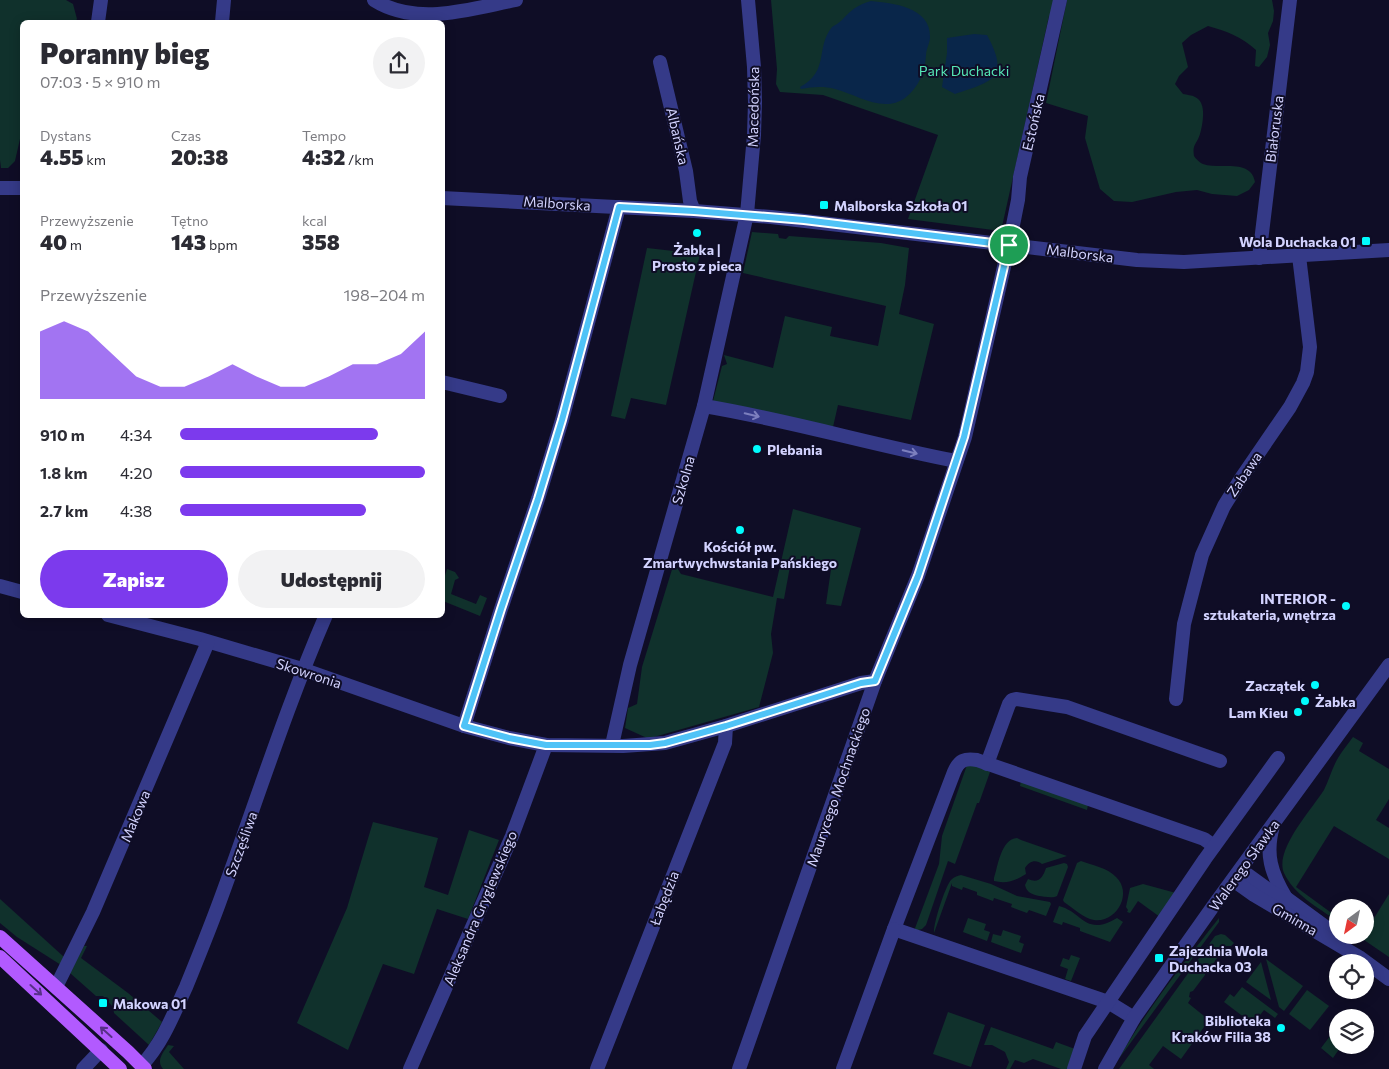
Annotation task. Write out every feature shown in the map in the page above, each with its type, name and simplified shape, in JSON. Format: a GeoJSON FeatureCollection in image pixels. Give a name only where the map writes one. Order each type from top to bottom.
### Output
{"type":"FeatureCollection","features":[{"type":"Feature","properties":{"kind":"main road"},"geometry":{"type":"LineString","coordinates":[[0,938],[143,1067]]}},
{"type":"Feature","properties":{"kind":"main road"},"geometry":{"type":"LineString","coordinates":[[0,957],[120,1069]]}},
{"type":"Feature","properties":{"kind":"street"},"geometry":{"type":"LineString","coordinates":[[98,20],[101,0]]}},
{"type":"Feature","properties":{"kind":"street"},"geometry":{"type":"LineString","coordinates":[[222,20],[224,0]]}},
{"type":"Feature","properties":{"kind":"street"},"geometry":{"type":"LineString","coordinates":[[374,0],[406,13],[431,15],[516,0]]}},
{"type":"Feature","properties":{"kind":"street","name":"Macedońska"},"geometry":{"type":"LineString","coordinates":[[747,214],[755,102],[748,0]]}},
{"type":"Feature","properties":{"kind":"street","name":"Estońska"},"geometry":{"type":"LineString","coordinates":[[1009,245],[1018,200],[1020,177],[1060,0]]}},
{"type":"Feature","properties":{"kind":"street","name":"Białoruska"},"geometry":{"type":"LineString","coordinates":[[1259,258],[1290,0]]}},
{"type":"Feature","properties":{"kind":"street","name":"Albańska"},"geometry":{"type":"LineString","coordinates":[[660,62],[686,171],[690,201],[694,211]]}},
{"type":"Feature","properties":{"kind":"street"},"geometry":{"type":"LineString","coordinates":[[0,191],[20,188]]}},
{"type":"Feature","properties":{"kind":"street","name":"Malborska"},"geometry":{"type":"LineString","coordinates":[[445,198],[747,214],[830,222],[1146,260],[1184,262],[1389,250]]}},
{"type":"Feature","properties":{"kind":"street"},"geometry":{"type":"LineString","coordinates":[[464,726],[538,499],[567,401],[619,207]]}},
{"type":"Feature","properties":{"kind":"street","name":"Szkolna"},"geometry":{"type":"LineString","coordinates":[[612,745],[630,665],[704,406],[747,214]]}},
{"type":"Feature","properties":{"kind":"street","name":"Maurycego Mochnackiego"},"geometry":{"type":"LineString","coordinates":[[739,1069],[875,681],[918,576],[964,437],[1009,245]]}},
{"type":"Feature","properties":{"kind":"street","name":"Zabawa"},"geometry":{"type":"LineString","coordinates":[[1176,699],[1184,624],[1202,555],[1224,506],[1290,407],[1307,372],[1310,347],[1299,256]]}},
{"type":"Feature","properties":{"kind":"street"},"geometry":{"type":"LineString","coordinates":[[445,383],[500,396]]}},
{"type":"Feature","properties":{"kind":"street"},"geometry":{"type":"LineString","coordinates":[[704,406],[741,412],[920,455],[956,461]]}},
{"type":"Feature","properties":{"kind":"street"},"geometry":{"type":"LineString","coordinates":[[0,586],[20,591]]}},
{"type":"Feature","properties":{"kind":"street","name":"Skowronia"},"geometry":{"type":"LineString","coordinates":[[119,618],[302,669],[464,726],[509,738],[546,745],[633,746],[665,743],[726,726],[861,683],[875,681]]}},
{"type":"Feature","properties":{"kind":"street","name":"Szczęśliwa"},"geometry":{"type":"LineString","coordinates":[[143,1067],[166,1032],[204,944],[255,808],[264,776],[302,669],[325,618]]}},
{"type":"Feature","properties":{"kind":"street","name":"Makowa"},"geometry":{"type":"LineString","coordinates":[[56,987],[94,912],[208,642]]}},
{"type":"Feature","properties":{"kind":"street","name":"Walerego Sławka"},"geometry":{"type":"LineString","coordinates":[[1104,1069],[1134,1018],[1389,665]]}},
{"type":"Feature","properties":{"kind":"street"},"geometry":{"type":"LineString","coordinates":[[987,764],[1012,700],[1067,707],[1220,761]]}},
{"type":"Feature","properties":{"kind":"street","name":"Łabędzia"},"geometry":{"type":"LineString","coordinates":[[597,1069],[725,742],[726,726]]}},
{"type":"Feature","properties":{"kind":"street","name":"Aleksandra Gryglewskiego"},"geometry":{"type":"LineString","coordinates":[[410,1069],[512,836],[546,745]]}},
{"type":"Feature","properties":{"kind":"street"},"geometry":{"type":"LineString","coordinates":[[1074,1069],[1085,1036],[1214,846],[1278,758]]}},
{"type":"Feature","properties":{"kind":"street"},"geometry":{"type":"LineString","coordinates":[[843,1069],[894,929],[958,764],[969,759],[987,764],[1204,839],[1214,846]]}},
{"type":"Feature","properties":{"kind":"street","name":"Gminna"},"geometry":{"type":"LineString","coordinates":[[1274,824],[1268,852],[1273,871],[1286,898]]}},
{"type":"Feature","properties":{"kind":"street","name":"Gminna"},"geometry":{"type":"LineString","coordinates":[[1237,875],[1286,898],[1335,934],[1356,954]]}},
{"type":"Feature","properties":{"kind":"street","name":"Gminna"},"geometry":{"type":"LineString","coordinates":[[1237,875],[1254,895],[1354,954]]}},
{"type":"Feature","properties":{"kind":"street"},"geometry":{"type":"LineString","coordinates":[[894,929],[1108,1002],[1134,1018]]}},
{"type":"Feature","properties":{"kind":"street","name":"Gminna"},"geometry":{"type":"LineString","coordinates":[[1374,968],[1389,979]]}},
{"type":"Feature","properties":{"kind":"street"},"geometry":{"type":"LineString","coordinates":[[83,1069],[101,1050]]}},
{"type":"Feature","properties":{"kind":"green space"},"geometry":{"type":"Polygon","coordinates":[[[0,0],[66,0],[73,4],[76,20],[20,20],[20,139],[15,161],[8,168],[1,168],[0,0]]]}},
{"type":"Feature","properties":{"kind":"green space","name":"Park Duchacki"},"geometry":{"type":"Polygon","coordinates":[[[771,0],[1056,0],[1053,17],[1049,16],[1001,231],[908,219],[938,135],[823,95],[780,92],[776,84],[777,69],[771,0]]]}},
{"type":"Feature","properties":{"kind":"green space"},"geometry":{"type":"Polygon","coordinates":[[[1067,0],[1272,0],[1273,21],[1268,33],[1270,45],[1267,57],[1259,67],[1255,66],[1256,50],[1251,45],[1234,35],[1208,26],[1191,35],[1182,43],[1188,67],[1179,76],[1175,84],[1183,94],[1199,100],[1203,108],[1202,124],[1200,134],[1194,146],[1194,156],[1198,161],[1210,166],[1234,166],[1247,170],[1255,182],[1249,190],[1237,196],[1212,194],[1197,190],[1176,192],[1132,202],[1114,201],[1100,189],[1085,138],[1088,116],[1046,103],[1067,0]]]}},
{"type":"Feature","properties":{"kind":"green space"},"geometry":{"type":"Polygon","coordinates":[[[752,232],[778,234],[779,238],[786,239],[789,236],[881,243],[909,248],[905,285],[899,314],[934,324],[911,420],[838,405],[833,427],[713,401],[722,366],[727,364],[724,355],[773,368],[785,316],[832,327],[830,336],[878,346],[886,306],[743,273],[752,232]]]}},
{"type":"Feature","properties":{"kind":"green space"},"geometry":{"type":"Polygon","coordinates":[[[647,248],[700,254],[666,405],[631,398],[625,419],[611,416],[647,248]]]}},
{"type":"Feature","properties":{"kind":"green space"},"geometry":{"type":"Polygon","coordinates":[[[793,509],[861,528],[841,606],[826,604],[831,569],[791,561],[784,599],[777,598],[771,634],[773,653],[759,707],[654,737],[647,738],[625,728],[628,708],[637,704],[642,667],[674,563],[681,574],[773,597],[793,509]]]}},
{"type":"Feature","properties":{"kind":"green space"},"geometry":{"type":"Polygon","coordinates":[[[447,569],[455,572],[459,578],[455,580],[451,594],[476,604],[480,595],[487,598],[480,616],[445,602],[445,576],[447,569]]]}},
{"type":"Feature","properties":{"kind":"green space"},"geometry":{"type":"Polygon","coordinates":[[[1353,737],[1363,743],[1359,751],[1389,769],[1389,799],[1376,820],[1389,828],[1389,859],[1334,826],[1296,887],[1329,911],[1329,915],[1294,888],[1284,873],[1282,864],[1289,842],[1324,790],[1341,753],[1353,737]]]}},
{"type":"Feature","properties":{"kind":"green space"},"geometry":{"type":"Polygon","coordinates":[[[971,764],[990,772],[955,864],[948,861],[926,925],[922,929],[914,931],[939,864],[942,836],[967,765],[971,764]]]}},
{"type":"Feature","properties":{"kind":"green space"},"geometry":{"type":"Polygon","coordinates":[[[1021,781],[1088,805],[1087,810],[1020,786],[1021,781]]]}},
{"type":"Feature","properties":{"kind":"green space"},"geometry":{"type":"Polygon","coordinates":[[[373,822],[438,838],[424,887],[448,895],[469,830],[499,840],[468,919],[437,909],[414,974],[383,964],[348,1050],[297,1023],[347,908],[373,822]]]}},
{"type":"Feature","properties":{"kind":"green space"},"geometry":{"type":"Polygon","coordinates":[[[1017,838],[1067,856],[1042,864],[1033,861],[1025,868],[1026,874],[1006,882],[994,881],[1004,848],[1007,843],[1017,838]]]}},
{"type":"Feature","properties":{"kind":"green space"},"geometry":{"type":"Polygon","coordinates":[[[1081,861],[1109,871],[1121,884],[1123,898],[1116,912],[1110,917],[1102,920],[1090,919],[1064,902],[1063,900],[1077,863],[1081,861]]]}},
{"type":"Feature","properties":{"kind":"green space"},"geometry":{"type":"Polygon","coordinates":[[[1064,863],[1068,867],[1057,896],[1039,896],[1027,890],[1025,885],[1028,879],[1038,880],[1042,877],[1046,868],[1064,863]]]}},
{"type":"Feature","properties":{"kind":"green space"},"geometry":{"type":"Polygon","coordinates":[[[961,875],[991,884],[1017,896],[1050,902],[1051,904],[1046,916],[1029,910],[1027,913],[1011,907],[1012,904],[994,898],[993,901],[977,895],[977,892],[963,887],[962,890],[952,886],[952,883],[934,933],[937,914],[946,890],[951,880],[961,875]]]}},
{"type":"Feature","properties":{"kind":"green space"},"geometry":{"type":"Polygon","coordinates":[[[1143,884],[1176,893],[1160,917],[1138,901],[1130,913],[1127,912],[1126,907],[1130,888],[1143,884]]]}},
{"type":"Feature","properties":{"kind":"green space"},"geometry":{"type":"Polygon","coordinates":[[[1389,894],[1389,957],[1370,944],[1374,944],[1374,918],[1389,894]]]}},
{"type":"Feature","properties":{"kind":"green space"},"geometry":{"type":"Polygon","coordinates":[[[0,899],[64,957],[61,965],[17,937],[0,923],[0,899]]]}},
{"type":"Feature","properties":{"kind":"green space"},"geometry":{"type":"Polygon","coordinates":[[[1059,906],[1091,924],[1098,925],[1117,918],[1123,922],[1110,942],[1080,931],[1080,928],[1063,922],[1062,925],[1053,922],[1059,906]]]}},
{"type":"Feature","properties":{"kind":"green space"},"geometry":{"type":"Polygon","coordinates":[[[968,918],[986,924],[984,930],[990,932],[987,941],[963,932],[968,918]]]}},
{"type":"Feature","properties":{"kind":"green space"},"geometry":{"type":"Polygon","coordinates":[[[1219,918],[1219,922],[1118,1060],[1153,1005],[1219,918]]]}},
{"type":"Feature","properties":{"kind":"green space"},"geometry":{"type":"Polygon","coordinates":[[[1003,930],[1021,936],[1019,942],[1024,944],[1021,953],[991,942],[993,934],[1001,936],[1003,930]]]}},
{"type":"Feature","properties":{"kind":"green space"},"geometry":{"type":"Polygon","coordinates":[[[1221,934],[1234,943],[1231,946],[1226,946],[1193,991],[1190,992],[1189,997],[1191,998],[1188,1003],[1209,1020],[1181,1059],[1163,1046],[1149,1065],[1154,1069],[1119,1069],[1215,936],[1221,934]]]}},
{"type":"Feature","properties":{"kind":"green space"},"geometry":{"type":"Polygon","coordinates":[[[84,946],[87,946],[81,958],[128,993],[162,1022],[149,1045],[114,1013],[113,1007],[103,996],[96,996],[70,973],[84,946]]]}},
{"type":"Feature","properties":{"kind":"green space"},"geometry":{"type":"Polygon","coordinates":[[[1071,955],[1080,958],[1071,981],[1065,979],[1068,969],[1060,966],[1063,958],[1069,960],[1071,955]]]}},
{"type":"Feature","properties":{"kind":"green space"},"geometry":{"type":"Polygon","coordinates":[[[1266,959],[1303,986],[1284,1011],[1279,1007],[1266,959]]]}},
{"type":"Feature","properties":{"kind":"green space"},"geometry":{"type":"Polygon","coordinates":[[[1261,962],[1271,1000],[1246,982],[1261,962]]]}},
{"type":"Feature","properties":{"kind":"green space"},"geometry":{"type":"Polygon","coordinates":[[[1242,987],[1278,1014],[1275,1018],[1264,1010],[1253,1024],[1224,1002],[1230,994],[1234,997],[1242,987]]]}},
{"type":"Feature","properties":{"kind":"green space"},"geometry":{"type":"Polygon","coordinates":[[[1307,990],[1329,1006],[1310,1030],[1289,1014],[1307,990]]]}},
{"type":"Feature","properties":{"kind":"green space"},"geometry":{"type":"Polygon","coordinates":[[[948,1012],[985,1025],[971,1067],[933,1054],[948,1012]]]}},
{"type":"Feature","properties":{"kind":"green space"},"geometry":{"type":"Polygon","coordinates":[[[991,1027],[1053,1049],[1056,1042],[1075,1049],[1069,1069],[1061,1069],[1033,1059],[1024,1063],[1015,1060],[1010,1069],[1006,1069],[1009,1062],[1005,1052],[992,1045],[984,1045],[991,1027]]]}},
{"type":"Feature","properties":{"kind":"green space"},"geometry":{"type":"Polygon","coordinates":[[[1329,1038],[1329,1054],[1336,1054],[1333,1058],[1321,1048],[1329,1038]]]}},
{"type":"Feature","properties":{"kind":"green space"},"geometry":{"type":"Polygon","coordinates":[[[168,1045],[174,1046],[169,1052],[184,1069],[163,1069],[161,1066],[162,1054],[168,1045]]]}},
{"type":"Feature","properties":{"kind":"water"},"geometry":{"type":"Polygon","coordinates":[[[871,1],[909,8],[924,19],[929,27],[930,39],[924,67],[914,89],[905,98],[897,102],[879,104],[831,88],[801,89],[800,87],[809,81],[819,67],[824,43],[832,27],[855,8],[871,1]]]}},
{"type":"Feature","properties":{"kind":"water"},"geometry":{"type":"Polygon","coordinates":[[[974,34],[987,35],[994,49],[997,69],[994,76],[988,81],[955,94],[942,87],[947,53],[947,38],[974,34]]]}},
{"type":"Feature","properties":{"kind":"place","name":"Malborska Szkoła 01"},"geometry":{"type":"Point","coordinates":[824,205]}},
{"type":"Feature","properties":{"kind":"place","name":"Żabka | Prosto z pieca"},"geometry":{"type":"Point","coordinates":[697,233]}},
{"type":"Feature","properties":{"kind":"place","name":"Wola Duchacka 01"},"geometry":{"type":"Point","coordinates":[1366,241]}},
{"type":"Feature","properties":{"kind":"place","name":"Plebania"},"geometry":{"type":"Point","coordinates":[757,449]}},
{"type":"Feature","properties":{"kind":"place","name":"Kościół pw. Zmartwychwstania Pańskiego"},"geometry":{"type":"Point","coordinates":[740,530]}},
{"type":"Feature","properties":{"kind":"place","name":"INTERIOR - sztukateria, wnętrza"},"geometry":{"type":"Point","coordinates":[1346,606]}},
{"type":"Feature","properties":{"kind":"place","name":"Zaczątek"},"geometry":{"type":"Point","coordinates":[1315,685]}},
{"type":"Feature","properties":{"kind":"place","name":"Żabka"},"geometry":{"type":"Point","coordinates":[1305,701]}},
{"type":"Feature","properties":{"kind":"place","name":"Lam Kieu"},"geometry":{"type":"Point","coordinates":[1298,712]}},
{"type":"Feature","properties":{"kind":"place","name":"Zajezdnia Wola Duchacka 03"},"geometry":{"type":"Point","coordinates":[1159,958]}},
{"type":"Feature","properties":{"kind":"place","name":"Makowa 01"},"geometry":{"type":"Point","coordinates":[103,1003]}},
{"type":"Feature","properties":{"kind":"place","name":"Biblioteka Kraków Filia 38"},"geometry":{"type":"Point","coordinates":[1281,1028]}},
{"type":"Feature","properties":{"kind":"route"},"geometry":{"type":"LineString","coordinates":[[619,207],[747,214],[830,222],[1009,245],[964,437],[918,576],[875,681],[861,683],[726,726],[665,743],[650,745],[546,745],[509,738],[464,726],[562,420],[619,207]]}}]}
